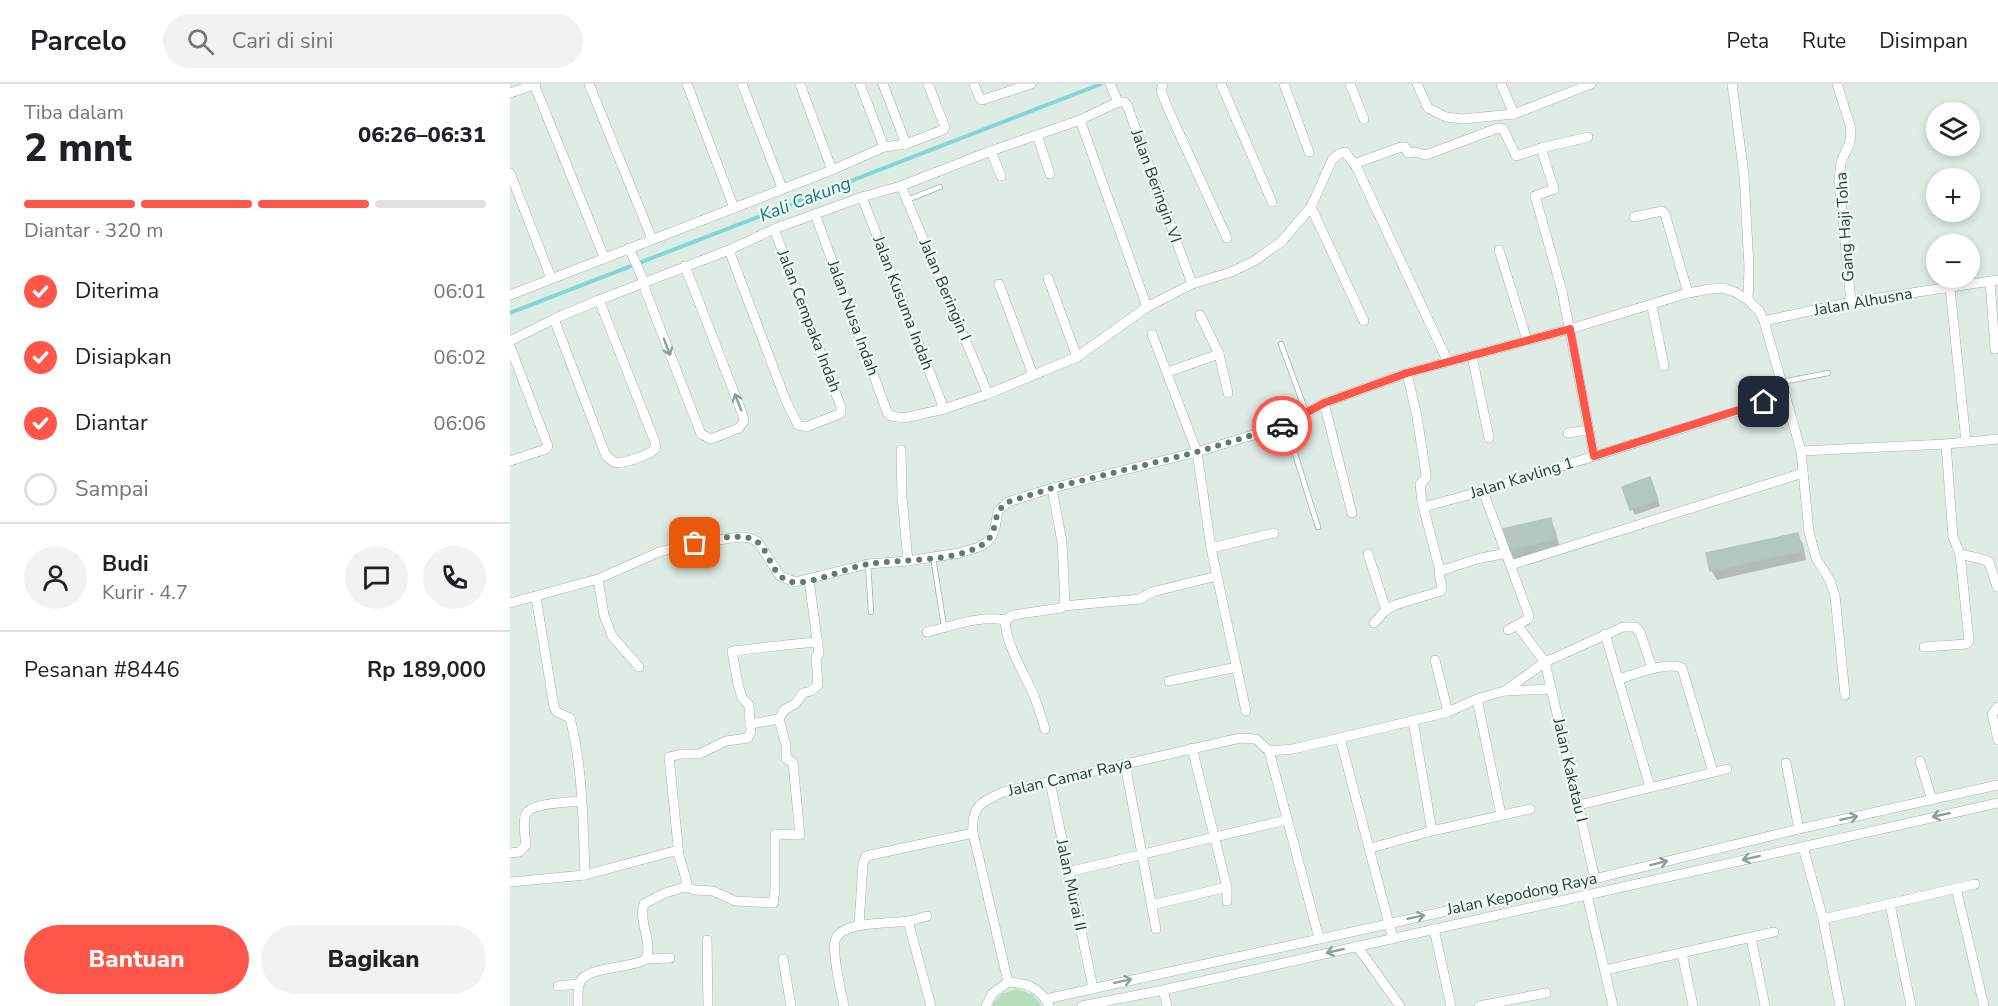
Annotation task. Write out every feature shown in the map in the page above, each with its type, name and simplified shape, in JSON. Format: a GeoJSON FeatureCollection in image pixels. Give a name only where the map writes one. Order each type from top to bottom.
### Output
{"type":"FeatureCollection","features":[{"type":"Feature","properties":{"kind":"street"},"geometry":{"type":"LineString","coordinates":[[510,93],[535,84],[604,257]]}},
{"type":"Feature","properties":{"kind":"street"},"geometry":{"type":"LineString","coordinates":[[589,84],[652,239]]}},
{"type":"Feature","properties":{"kind":"street"},"geometry":{"type":"LineString","coordinates":[[687,84],[734,207]]}},
{"type":"Feature","properties":{"kind":"street"},"geometry":{"type":"LineString","coordinates":[[742,84],[782,189]]}},
{"type":"Feature","properties":{"kind":"street"},"geometry":{"type":"LineString","coordinates":[[800,84],[832,170]]}},
{"type":"Feature","properties":{"kind":"street"},"geometry":{"type":"LineString","coordinates":[[860,84],[884,147]]}},
{"type":"Feature","properties":{"kind":"street"},"geometry":{"type":"LineString","coordinates":[[883,84],[903,144]]}},
{"type":"Feature","properties":{"kind":"street"},"geometry":{"type":"LineString","coordinates":[[510,295],[604,257],[631,252],[652,239],[832,170],[884,147],[903,144],[944,129],[928,84]]}},
{"type":"Feature","properties":{"kind":"street"},"geometry":{"type":"LineString","coordinates":[[974,84],[982,100],[1030,84]]}},
{"type":"Feature","properties":{"kind":"street"},"geometry":{"type":"LineString","coordinates":[[510,461],[546,449],[548,446],[510,344],[554,319],[643,280],[729,250],[774,229],[862,197],[901,186],[1080,120],[1116,99],[1110,84]]}},
{"type":"Feature","properties":{"kind":"street"},"geometry":{"type":"LineString","coordinates":[[1163,84],[1161,91],[1169,111],[1227,238]]}},
{"type":"Feature","properties":{"kind":"street"},"geometry":{"type":"LineString","coordinates":[[1221,84],[1272,202]]}},
{"type":"Feature","properties":{"kind":"street"},"geometry":{"type":"LineString","coordinates":[[1284,84],[1309,152]]}},
{"type":"Feature","properties":{"kind":"street"},"geometry":{"type":"LineString","coordinates":[[1350,84],[1364,118]]}},
{"type":"Feature","properties":{"kind":"street"},"geometry":{"type":"LineString","coordinates":[[1417,84],[1428,108],[1446,117],[1462,119],[1514,114],[1585,86]]}},
{"type":"Feature","properties":{"kind":"street"},"geometry":{"type":"LineString","coordinates":[[1501,84],[1514,114]]}},
{"type":"Feature","properties":{"kind":"street"},"geometry":{"type":"LineString","coordinates":[[1732,84],[1744,175],[1749,267],[1748,300]]}},
{"type":"Feature","properties":{"kind":"street","name":"Gang Haji Toha"},"geometry":{"type":"LineString","coordinates":[[1837,84],[1851,135],[1841,162],[1839,181],[1851,302]]}},
{"type":"Feature","properties":{"kind":"street","name":"Jalan Beringin VI"},"geometry":{"type":"LineString","coordinates":[[1116,99],[1127,105],[1192,284]]}},
{"type":"Feature","properties":{"kind":"street"},"geometry":{"type":"LineString","coordinates":[[1080,120],[1147,307]]}},
{"type":"Feature","properties":{"kind":"street"},"geometry":{"type":"LineString","coordinates":[[1354,164],[1401,147],[1405,147],[1408,153],[1416,152],[1426,155],[1498,128],[1503,129],[1516,156],[1588,137]]}},
{"type":"Feature","properties":{"kind":"street"},"geometry":{"type":"LineString","coordinates":[[1037,135],[1050,174]]}},
{"type":"Feature","properties":{"kind":"street"},"geometry":{"type":"LineString","coordinates":[[1541,148],[1554,189],[1535,196],[1562,291],[1594,456]]}},
{"type":"Feature","properties":{"kind":"street"},"geometry":{"type":"LineString","coordinates":[[991,151],[1001,176]]}},
{"type":"Feature","properties":{"kind":"street"},"geometry":{"type":"LineString","coordinates":[[944,409],[988,394],[1077,357],[1147,307],[1192,284],[1231,272],[1254,261],[1281,242],[1311,207],[1332,160],[1345,152],[1354,164],[1448,362]]}},
{"type":"Feature","properties":{"kind":"street"},"geometry":{"type":"LineString","coordinates":[[510,173],[551,278]]}},
{"type":"Feature","properties":{"kind":"street","name":"Jalan Beringin I"},"geometry":{"type":"LineString","coordinates":[[901,186],[988,394]]}},
{"type":"Feature","properties":{"kind":"street","name":"Jalan Kusuma Indah"},"geometry":{"type":"LineString","coordinates":[[862,197],[944,409]]}},
{"type":"Feature","properties":{"kind":"street"},"geometry":{"type":"LineString","coordinates":[[1311,207],[1364,321]]}},
{"type":"Feature","properties":{"kind":"street"},"geometry":{"type":"LineString","coordinates":[[1634,217],[1662,212],[1665,214],[1688,293]]}},
{"type":"Feature","properties":{"kind":"street","name":"Jalan Nusa Indah"},"geometry":{"type":"LineString","coordinates":[[815,214],[887,412],[896,418],[904,418],[944,409]]}},
{"type":"Feature","properties":{"kind":"street","name":"Jalan Cempaka Indah"},"geometry":{"type":"LineString","coordinates":[[729,250],[786,401],[798,425],[801,427],[815,424],[841,412],[774,229]]}},
{"type":"Feature","properties":{"kind":"street"},"geometry":{"type":"LineString","coordinates":[[1499,250],[1527,340]]}},
{"type":"Feature","properties":{"kind":"street"},"geometry":{"type":"LineString","coordinates":[[631,252],[701,434],[711,439],[739,428],[744,421],[686,266]]}},
{"type":"Feature","properties":{"kind":"street"},"geometry":{"type":"LineString","coordinates":[[1047,278],[1077,357]]}},
{"type":"Feature","properties":{"kind":"street"},"geometry":{"type":"LineString","coordinates":[[1994,281],[1995,349]]}},
{"type":"Feature","properties":{"kind":"street"},"geometry":{"type":"LineString","coordinates":[[999,284],[1033,375]]}},
{"type":"Feature","properties":{"kind":"street"},"geometry":{"type":"LineString","coordinates":[[510,603],[598,579],[659,552],[695,543],[740,537],[758,542],[780,576],[795,582],[868,564],[908,561],[959,553],[979,547],[992,536],[998,511],[1002,506],[1052,488],[1197,452],[1286,425],[1324,403],[1407,373],[1652,306],[1688,293],[1723,288],[1748,300],[1759,310],[1764,321],[1801,451],[1809,532],[1816,558],[1830,581],[1835,596],[1845,695]]}},
{"type":"Feature","properties":{"kind":"street"},"geometry":{"type":"LineString","coordinates":[[1950,288],[1966,442]]}},
{"type":"Feature","properties":{"kind":"street","name":"Jalan Alhusna"},"geometry":{"type":"LineString","coordinates":[[1764,321],[1851,302],[1950,288]]}},
{"type":"Feature","properties":{"kind":"street"},"geometry":{"type":"LineString","coordinates":[[554,319],[606,456],[612,462],[620,463],[652,453],[656,446],[599,300]]}},
{"type":"Feature","properties":{"kind":"street"},"geometry":{"type":"LineString","coordinates":[[1652,306],[1664,366]]}},
{"type":"Feature","properties":{"kind":"street"},"geometry":{"type":"LineString","coordinates":[[1200,315],[1219,354],[1228,393]]}},
{"type":"Feature","properties":{"kind":"street"},"geometry":{"type":"LineString","coordinates":[[1152,334],[1197,452],[1211,548],[1246,711]]}},
{"type":"Feature","properties":{"kind":"street"},"geometry":{"type":"LineString","coordinates":[[1168,372],[1219,354]]}},
{"type":"Feature","properties":{"kind":"street"},"geometry":{"type":"LineString","coordinates":[[1472,356],[1489,438]]}},
{"type":"Feature","properties":{"kind":"street"},"geometry":{"type":"LineString","coordinates":[[1374,623],[1386,610],[1395,605],[1441,591],[1442,587],[1423,507],[1420,484],[1426,478],[1426,474],[1407,373]]}},
{"type":"Feature","properties":{"kind":"street","name":"Jalan Kavling 1"},"geometry":{"type":"LineString","coordinates":[[1423,507],[1483,491],[1786,396]]}},
{"type":"Feature","properties":{"kind":"street"},"geometry":{"type":"LineString","coordinates":[[1324,403],[1352,513]]}},
{"type":"Feature","properties":{"kind":"street"},"geometry":{"type":"LineString","coordinates":[[1568,433],[1589,430]]}},
{"type":"Feature","properties":{"kind":"street"},"geometry":{"type":"LineString","coordinates":[[1801,451],[1946,444],[1998,439]]}},
{"type":"Feature","properties":{"kind":"street"},"geometry":{"type":"LineString","coordinates":[[1924,646],[1966,644],[1969,641],[1960,554],[1953,537],[1946,444]]}},
{"type":"Feature","properties":{"kind":"street"},"geometry":{"type":"LineString","coordinates":[[901,450],[902,497],[908,561]]}},
{"type":"Feature","properties":{"kind":"street"},"geometry":{"type":"LineString","coordinates":[[1511,565],[1803,473]]}},
{"type":"Feature","properties":{"kind":"street"},"geometry":{"type":"LineString","coordinates":[[1052,488],[1062,542],[1065,600],[1063,606]]}},
{"type":"Feature","properties":{"kind":"street"},"geometry":{"type":"LineString","coordinates":[[1483,491],[1529,611],[1528,619],[1508,630]]}},
{"type":"Feature","properties":{"kind":"street"},"geometry":{"type":"LineString","coordinates":[[1211,548],[1274,533]]}},
{"type":"Feature","properties":{"kind":"street"},"geometry":{"type":"LineString","coordinates":[[1440,571],[1477,559],[1506,553]]}},
{"type":"Feature","properties":{"kind":"street"},"geometry":{"type":"LineString","coordinates":[[1368,554],[1386,610]]}},
{"type":"Feature","properties":{"kind":"street"},"geometry":{"type":"LineString","coordinates":[[1960,554],[1989,562],[1997,587]]}},
{"type":"Feature","properties":{"kind":"street"},"geometry":{"type":"LineString","coordinates":[[927,632],[992,617],[1006,620],[1013,615],[1063,606],[1140,598],[1152,592],[1217,576]]}},
{"type":"Feature","properties":{"kind":"street"},"geometry":{"type":"LineString","coordinates":[[598,579],[604,615],[612,636],[639,667]]}},
{"type":"Feature","properties":{"kind":"street"},"geometry":{"type":"LineString","coordinates":[[646,959],[648,947],[642,910],[644,904],[665,893],[685,887],[713,891],[735,901],[772,903],[775,889],[775,834],[800,835],[793,763],[786,758],[786,745],[779,719],[784,710],[795,704],[803,693],[811,691],[818,685],[816,657],[819,654],[818,642],[809,580]]}},
{"type":"Feature","properties":{"kind":"street"},"geometry":{"type":"LineString","coordinates":[[536,597],[554,707],[557,712],[570,718],[575,736],[585,875]]}},
{"type":"Feature","properties":{"kind":"street"},"geometry":{"type":"LineString","coordinates":[[1006,620],[1005,629],[1008,639],[1035,698],[1045,729]]}},
{"type":"Feature","properties":{"kind":"street"},"geometry":{"type":"LineString","coordinates":[[1517,625],[1545,662]]}},
{"type":"Feature","properties":{"kind":"street"},"geometry":{"type":"LineString","coordinates":[[1504,692],[1545,662],[1623,627],[1635,627],[1640,632],[1652,668]]}},
{"type":"Feature","properties":{"kind":"street"},"geometry":{"type":"LineString","coordinates":[[1605,634],[1650,787]]}},
{"type":"Feature","properties":{"kind":"street"},"geometry":{"type":"LineString","coordinates":[[685,887],[687,883],[679,855],[669,757],[699,754],[726,741],[748,738],[751,731],[748,705],[742,698],[732,651],[818,642]]}},
{"type":"Feature","properties":{"kind":"street"},"geometry":{"type":"LineString","coordinates":[[1435,660],[1448,712]]}},
{"type":"Feature","properties":{"kind":"street","name":"Jalan Kakatau I"},"geometry":{"type":"LineString","coordinates":[[1545,662],[1579,805],[1599,878],[1605,891]]}},
{"type":"Feature","properties":{"kind":"street"},"geometry":{"type":"LineString","coordinates":[[1619,679],[1652,668],[1676,666],[1682,668],[1713,772]]}},
{"type":"Feature","properties":{"kind":"street"},"geometry":{"type":"LineString","coordinates":[[1169,681],[1237,667]]}},
{"type":"Feature","properties":{"kind":"street"},"geometry":{"type":"LineString","coordinates":[[1319,938],[1269,751],[1341,738],[1413,721],[1448,712],[1477,699],[1504,692],[1551,689]]}},
{"type":"Feature","properties":{"kind":"street"},"geometry":{"type":"LineString","coordinates":[[1477,699],[1501,815]]}},
{"type":"Feature","properties":{"kind":"street"},"geometry":{"type":"LineString","coordinates":[[1998,707],[1992,714],[1998,740]]}},
{"type":"Feature","properties":{"kind":"street"},"geometry":{"type":"LineString","coordinates":[[750,724],[779,719]]}},
{"type":"Feature","properties":{"kind":"street"},"geometry":{"type":"LineString","coordinates":[[1413,721],[1432,831]]}},
{"type":"Feature","properties":{"kind":"street","name":"Jalan Camar Raya"},"geometry":{"type":"LineString","coordinates":[[1008,982],[973,833],[972,818],[977,807],[1003,792],[1240,738],[1256,739],[1269,751]]}},
{"type":"Feature","properties":{"kind":"street"},"geometry":{"type":"LineString","coordinates":[[1341,738],[1393,939]]}},
{"type":"Feature","properties":{"kind":"street"},"geometry":{"type":"LineString","coordinates":[[1192,748],[1227,887],[1227,901]]}},
{"type":"Feature","properties":{"kind":"street"},"geometry":{"type":"LineString","coordinates":[[1920,761],[1932,800]]}},
{"type":"Feature","properties":{"kind":"street"},"geometry":{"type":"LineString","coordinates":[[1786,763],[1799,829]]}},
{"type":"Feature","properties":{"kind":"street"},"geometry":{"type":"LineString","coordinates":[[1125,764],[1156,929]]}},
{"type":"Feature","properties":{"kind":"street"},"geometry":{"type":"LineString","coordinates":[[1579,805],[1727,769]]}},
{"type":"Feature","properties":{"kind":"street","name":"Jalan Murai II"},"geometry":{"type":"LineString","coordinates":[[1050,782],[1093,987]]}},
{"type":"Feature","properties":{"kind":"street","name":"Jalan Kepodong Raya"},"geometry":{"type":"LineString","coordinates":[[1047,1002],[1093,987],[1599,878],[1799,829],[1998,785]]}},
{"type":"Feature","properties":{"kind":"street"},"geometry":{"type":"LineString","coordinates":[[510,853],[519,852],[526,845],[524,819],[532,807],[581,801]]}},
{"type":"Feature","properties":{"kind":"street","name":"Jalan Kepodong Raya"},"geometry":{"type":"LineString","coordinates":[[1082,1006],[1393,939],[1998,802]]}},
{"type":"Feature","properties":{"kind":"street"},"geometry":{"type":"LineString","coordinates":[[1371,848],[1432,831],[1530,809]]}},
{"type":"Feature","properties":{"kind":"street"},"geometry":{"type":"LineString","coordinates":[[1068,872],[1286,820]]}},
{"type":"Feature","properties":{"kind":"street"},"geometry":{"type":"LineString","coordinates":[[859,925],[863,863],[866,856],[973,833]]}},
{"type":"Feature","properties":{"kind":"street"},"geometry":{"type":"LineString","coordinates":[[1803,846],[1823,919],[1840,1006]]}},
{"type":"Feature","properties":{"kind":"street"},"geometry":{"type":"LineString","coordinates":[[510,882],[585,875],[667,852],[675,851],[679,855]]}},
{"type":"Feature","properties":{"kind":"street"},"geometry":{"type":"LineString","coordinates":[[1574,883],[1577,897]]}},
{"type":"Feature","properties":{"kind":"street"},"geometry":{"type":"LineString","coordinates":[[1823,919],[1975,884]]}},
{"type":"Feature","properties":{"kind":"street"},"geometry":{"type":"LineString","coordinates":[[1152,905],[1227,887]]}},
{"type":"Feature","properties":{"kind":"street"},"geometry":{"type":"LineString","coordinates":[[1956,888],[1984,1006]]}},
{"type":"Feature","properties":{"kind":"street"},"geometry":{"type":"LineString","coordinates":[[1587,895],[1613,1006]]}},
{"type":"Feature","properties":{"kind":"street"},"geometry":{"type":"LineString","coordinates":[[1890,904],[1911,1006]]}},
{"type":"Feature","properties":{"kind":"street"},"geometry":{"type":"LineString","coordinates":[[844,1006],[835,946],[838,935],[844,930],[859,925],[908,921],[927,916]]}},
{"type":"Feature","properties":{"kind":"street"},"geometry":{"type":"LineString","coordinates":[[908,921],[931,1006]]}},
{"type":"Feature","properties":{"kind":"street"},"geometry":{"type":"LineString","coordinates":[[1434,929],[1451,1006]]}},
{"type":"Feature","properties":{"kind":"street"},"geometry":{"type":"LineString","coordinates":[[1605,970],[1774,932]]}},
{"type":"Feature","properties":{"kind":"street"},"geometry":{"type":"LineString","coordinates":[[1751,938],[1764,1006]]}},
{"type":"Feature","properties":{"kind":"street"},"geometry":{"type":"LineString","coordinates":[[707,940],[708,1006]]}},
{"type":"Feature","properties":{"kind":"street"},"geometry":{"type":"LineString","coordinates":[[1357,946],[1400,1006]]}},
{"type":"Feature","properties":{"kind":"street"},"geometry":{"type":"LineString","coordinates":[[1682,953],[1693,1006]]}},
{"type":"Feature","properties":{"kind":"street"},"geometry":{"type":"LineString","coordinates":[[578,1006],[579,984],[584,976],[641,963],[646,959],[670,958]]}},
{"type":"Feature","properties":{"kind":"street"},"geometry":{"type":"LineString","coordinates":[[783,959],[791,1006]]}},
{"type":"Feature","properties":{"kind":"street"},"geometry":{"type":"LineString","coordinates":[[986,1006],[992,994],[1008,982],[1030,985],[1039,991],[1047,1002]]}},
{"type":"Feature","properties":{"kind":"street"},"geometry":{"type":"LineString","coordinates":[[558,986],[579,984]]}},
{"type":"Feature","properties":{"kind":"street"},"geometry":{"type":"LineString","coordinates":[[1163,990],[1167,1006]]}},
{"type":"Feature","properties":{"kind":"street"},"geometry":{"type":"LineString","coordinates":[[1479,1006],[1529,1001],[1546,993]]}},
{"type":"Feature","properties":{"kind":"lane"},"geometry":{"type":"LineString","coordinates":[[907,200],[940,187]]}},
{"type":"Feature","properties":{"kind":"lane"},"geometry":{"type":"LineString","coordinates":[[1281,344],[1306,412]]}},
{"type":"Feature","properties":{"kind":"lane"},"geometry":{"type":"LineString","coordinates":[[1782,382],[1828,373]]}},
{"type":"Feature","properties":{"kind":"lane"},"geometry":{"type":"LineString","coordinates":[[1286,425],[1318,527]]}},
{"type":"Feature","properties":{"kind":"lane"},"geometry":{"type":"LineString","coordinates":[[933,557],[944,627]]}},
{"type":"Feature","properties":{"kind":"lane"},"geometry":{"type":"LineString","coordinates":[[868,564],[871,612]]}},
{"type":"Feature","properties":{"kind":"green space"},"geometry":{"type":"Polygon","coordinates":[[[1017,989],[1032,994],[1042,1006],[991,1006],[1001,994],[1017,989]]]}},
{"type":"Feature","properties":{"kind":"building"},"geometry":{"type":"Polygon","coordinates":[[[1650,477],[1658,500],[1630,510],[1622,487],[1650,477]]]}},
{"type":"Feature","properties":{"kind":"building"},"geometry":{"type":"Polygon","coordinates":[[[1551,518],[1555,539],[1507,550],[1502,529],[1551,518]]]}},
{"type":"Feature","properties":{"kind":"building"},"geometry":{"type":"Polygon","coordinates":[[[1798,533],[1802,551],[1710,571],[1706,553],[1798,533]]]}},
{"type":"Feature","properties":{"kind":"waterway","name":"Kali Cakung"},"geometry":{"type":"LineString","coordinates":[[510,313],[1101,84]]}},
{"type":"Feature","properties":{"kind":"way so far"},"geometry":{"type":"LineString","coordinates":[[695,543],[740,537],[750,538],[758,542],[780,576],[795,582],[868,564],[908,561],[959,553],[987,542],[995,528],[998,511],[1008,502],[1052,488],[1197,452],[1282,426]]}},
{"type":"Feature","properties":{"kind":"route"},"geometry":{"type":"LineString","coordinates":[[1282,426],[1324,403],[1407,373],[1570,329],[1594,456],[1764,402]]}}]}
